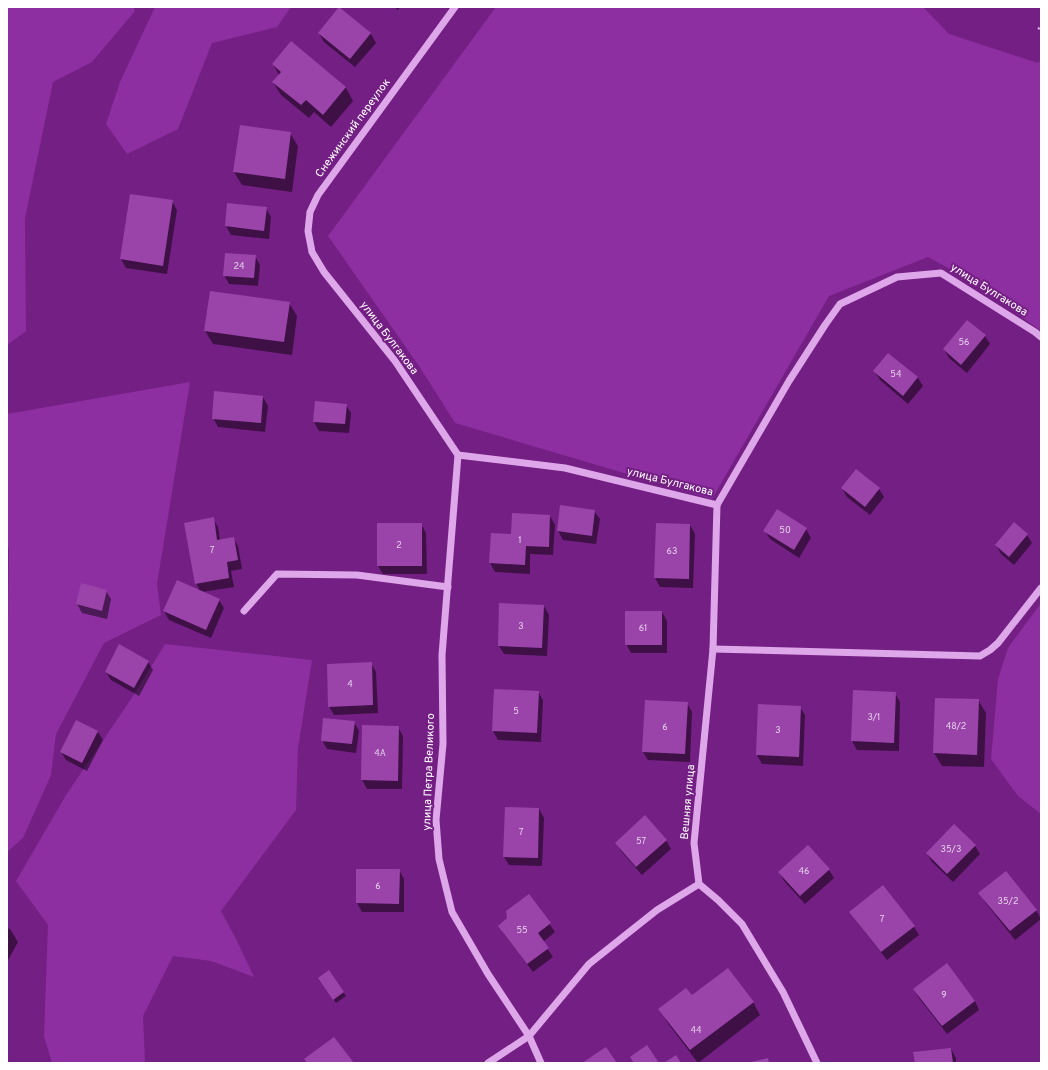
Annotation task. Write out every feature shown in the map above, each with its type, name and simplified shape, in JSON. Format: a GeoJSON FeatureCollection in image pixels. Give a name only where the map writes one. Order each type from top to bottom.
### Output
{"type":"FeatureCollection","features":[{"type":"Feature","properties":{"kind":"street","name":"Снежинский переулок"},"geometry":{"type":"LineString","coordinates":[[324,272],[312,252],[308,231],[310,212],[318,195],[455,7]]}},
{"type":"Feature","properties":{"kind":"street","name":"улица Булгакова"},"geometry":{"type":"LineString","coordinates":[[324,272],[395,361],[458,455],[565,468],[717,505],[789,381],[840,304],[896,277],[941,273],[1041,336]]}},
{"type":"Feature","properties":{"kind":"street","name":"улица Петра Великого"},"geometry":{"type":"LineString","coordinates":[[458,455],[442,656],[443,744],[436,820],[439,859],[452,912],[488,974],[529,1036],[542,1063]]}},
{"type":"Feature","properties":{"kind":"street","name":"Вешняя улица"},"geometry":{"type":"LineString","coordinates":[[699,884],[694,843],[713,649],[717,505]]}},
{"type":"Feature","properties":{"kind":"street"},"geometry":{"type":"LineString","coordinates":[[244,611],[277,574],[358,575],[448,587]]}},
{"type":"Feature","properties":{"kind":"street"},"geometry":{"type":"LineString","coordinates":[[713,649],[980,656],[998,643],[1041,588]]}},
{"type":"Feature","properties":{"kind":"street"},"geometry":{"type":"LineString","coordinates":[[488,1063],[529,1036],[589,964],[657,910],[699,884],[718,900],[742,924],[783,992],[817,1063]]}},
{"type":"Feature","properties":{"kind":"shaded area"},"geometry":{"type":"Polygon","coordinates":[[[7,7],[133,7],[135,11],[92,62],[53,82],[25,218],[26,331],[7,345],[7,7]]]}},
{"type":"Feature","properties":{"kind":"shaded area"},"geometry":{"type":"Polygon","coordinates":[[[155,7],[291,7],[277,27],[212,43],[178,129],[127,154],[106,124],[120,82],[155,7]]]}},
{"type":"Feature","properties":{"kind":"shaded area"},"geometry":{"type":"Polygon","coordinates":[[[496,7],[923,7],[949,34],[1038,63],[1041,60],[1041,331],[974,282],[928,257],[829,296],[712,499],[455,423],[421,369],[328,236],[496,7]]]}},
{"type":"Feature","properties":{"kind":"shaded area"},"geometry":{"type":"Polygon","coordinates":[[[190,382],[157,584],[161,615],[104,643],[56,734],[51,775],[23,838],[7,852],[7,619],[9,547],[7,549],[7,414],[190,382]]]}},
{"type":"Feature","properties":{"kind":"shaded area"},"geometry":{"type":"Polygon","coordinates":[[[1041,603],[1041,814],[1018,796],[991,759],[998,679],[1008,648],[1041,603]]]}},
{"type":"Feature","properties":{"kind":"shaded area"},"geometry":{"type":"Polygon","coordinates":[[[165,644],[312,660],[298,748],[296,810],[221,911],[254,977],[211,961],[173,956],[143,1016],[145,1063],[52,1063],[44,1036],[48,925],[16,881],[66,795],[131,699],[165,644]]]}},
{"type":"Feature","properties":{"kind":"building"},"geometry":{"type":"Polygon","coordinates":[[[339,7],[371,33],[350,59],[318,33],[339,7]]]}},
{"type":"Feature","properties":{"kind":"building"},"geometry":{"type":"Polygon","coordinates":[[[291,41],[346,87],[323,115],[306,100],[301,105],[272,82],[281,72],[272,64],[291,41]]]}},
{"type":"Feature","properties":{"kind":"building"},"geometry":{"type":"Polygon","coordinates":[[[240,125],[291,132],[285,179],[233,172],[240,125]]]}},
{"type":"Feature","properties":{"kind":"building"},"geometry":{"type":"Polygon","coordinates":[[[130,194],[173,200],[163,266],[120,259],[130,194]]]}},
{"type":"Feature","properties":{"kind":"building"},"geometry":{"type":"Polygon","coordinates":[[[227,203],[267,207],[264,231],[225,226],[227,203]]]}},
{"type":"Feature","properties":{"kind":"building"},"geometry":{"type":"Polygon","coordinates":[[[225,253],[256,255],[254,278],[223,276],[225,253]]]}},
{"type":"Feature","properties":{"kind":"building"},"geometry":{"type":"Polygon","coordinates":[[[210,291],[290,302],[284,342],[204,331],[210,291]]]}},
{"type":"Feature","properties":{"kind":"building"},"geometry":{"type":"Polygon","coordinates":[[[967,320],[986,335],[961,365],[943,349],[967,320]]]}},
{"type":"Feature","properties":{"kind":"building"},"geometry":{"type":"Polygon","coordinates":[[[888,353],[918,377],[903,396],[873,371],[888,353]]]}},
{"type":"Feature","properties":{"kind":"building"},"geometry":{"type":"Polygon","coordinates":[[[214,391],[263,396],[261,423],[212,419],[214,391]]]}},
{"type":"Feature","properties":{"kind":"building"},"geometry":{"type":"Polygon","coordinates":[[[315,401],[347,404],[345,424],[313,422],[315,401]]]}},
{"type":"Feature","properties":{"kind":"building"},"geometry":{"type":"Polygon","coordinates":[[[856,469],[880,488],[865,507],[841,488],[856,469]]]}},
{"type":"Feature","properties":{"kind":"building"},"geometry":{"type":"Polygon","coordinates":[[[560,505],[595,510],[592,536],[557,531],[560,505]]]}},
{"type":"Feature","properties":{"kind":"building"},"geometry":{"type":"Polygon","coordinates":[[[777,509],[807,528],[794,550],[763,531],[777,509]]]}},
{"type":"Feature","properties":{"kind":"building"},"geometry":{"type":"Polygon","coordinates":[[[512,513],[550,515],[549,547],[526,546],[525,565],[489,563],[491,533],[511,534],[512,513]]]}},
{"type":"Feature","properties":{"kind":"building"},"geometry":{"type":"Polygon","coordinates":[[[214,517],[217,540],[234,537],[238,560],[227,562],[229,578],[195,584],[184,523],[214,517]]]}},
{"type":"Feature","properties":{"kind":"building"},"geometry":{"type":"Polygon","coordinates":[[[1014,522],[1028,534],[1009,557],[995,545],[1014,522]]]}},
{"type":"Feature","properties":{"kind":"building"},"geometry":{"type":"Polygon","coordinates":[[[377,523],[422,523],[422,566],[377,566],[377,523]]]}},
{"type":"Feature","properties":{"kind":"building"},"geometry":{"type":"Polygon","coordinates":[[[656,523],[690,524],[689,579],[654,578],[656,523]]]}},
{"type":"Feature","properties":{"kind":"building"},"geometry":{"type":"Polygon","coordinates":[[[177,580],[220,599],[206,630],[163,611],[177,580]]]}},
{"type":"Feature","properties":{"kind":"building"},"geometry":{"type":"Polygon","coordinates":[[[81,583],[107,590],[102,611],[76,604],[81,583]]]}},
{"type":"Feature","properties":{"kind":"building"},"geometry":{"type":"Polygon","coordinates":[[[499,603],[544,605],[542,648],[498,646],[499,603]]]}},
{"type":"Feature","properties":{"kind":"building"},"geometry":{"type":"Polygon","coordinates":[[[625,611],[662,611],[662,645],[625,645],[625,611]]]}},
{"type":"Feature","properties":{"kind":"building"},"geometry":{"type":"Polygon","coordinates":[[[119,644],[149,661],[134,688],[105,672],[119,644]]]}},
{"type":"Feature","properties":{"kind":"building"},"geometry":{"type":"Polygon","coordinates":[[[372,662],[373,705],[328,707],[327,664],[372,662]]]}},
{"type":"Feature","properties":{"kind":"building"},"geometry":{"type":"Polygon","coordinates":[[[494,689],[539,691],[537,733],[492,731],[494,689]]]}},
{"type":"Feature","properties":{"kind":"building"},"geometry":{"type":"Polygon","coordinates":[[[853,690],[896,692],[894,743],[851,741],[853,690]]]}},
{"type":"Feature","properties":{"kind":"building"},"geometry":{"type":"Polygon","coordinates":[[[935,698],[979,699],[977,755],[933,753],[935,698]]]}},
{"type":"Feature","properties":{"kind":"building"},"geometry":{"type":"Polygon","coordinates":[[[645,700],[688,702],[685,754],[642,752],[645,700]]]}},
{"type":"Feature","properties":{"kind":"building"},"geometry":{"type":"Polygon","coordinates":[[[758,704],[801,706],[799,757],[756,755],[758,704]]]}},
{"type":"Feature","properties":{"kind":"building"},"geometry":{"type":"Polygon","coordinates":[[[323,718],[355,721],[352,744],[321,741],[323,718]]]}},
{"type":"Feature","properties":{"kind":"building"},"geometry":{"type":"Polygon","coordinates":[[[76,720],[98,731],[82,763],[60,752],[76,720]]]}},
{"type":"Feature","properties":{"kind":"building"},"geometry":{"type":"Polygon","coordinates":[[[362,725],[399,726],[398,781],[361,780],[362,725]]]}},
{"type":"Feature","properties":{"kind":"building"},"geometry":{"type":"Polygon","coordinates":[[[505,807],[539,808],[538,858],[503,857],[505,807]]]}},
{"type":"Feature","properties":{"kind":"building"},"geometry":{"type":"Polygon","coordinates":[[[645,815],[667,840],[636,867],[615,843],[645,815]]]}},
{"type":"Feature","properties":{"kind":"building"},"geometry":{"type":"Polygon","coordinates":[[[954,824],[976,845],[947,874],[926,853],[954,824]]]}},
{"type":"Feature","properties":{"kind":"building"},"geometry":{"type":"Polygon","coordinates":[[[808,845],[830,869],[800,896],[778,872],[808,845]]]}},
{"type":"Feature","properties":{"kind":"building"},"geometry":{"type":"Polygon","coordinates":[[[356,869],[400,869],[399,904],[356,903],[356,869]]]}},
{"type":"Feature","properties":{"kind":"building"},"geometry":{"type":"Polygon","coordinates":[[[1006,871],[1037,910],[1010,931],[978,893],[1006,871]]]}},
{"type":"Feature","properties":{"kind":"building"},"geometry":{"type":"Polygon","coordinates":[[[883,885],[915,926],[881,952],[849,912],[883,885]]]}},
{"type":"Feature","properties":{"kind":"building"},"geometry":{"type":"Polygon","coordinates":[[[529,894],[551,923],[538,933],[549,948],[527,964],[498,926],[507,918],[506,911],[529,894]]]}},
{"type":"Feature","properties":{"kind":"building"},"geometry":{"type":"Polygon","coordinates":[[[947,963],[975,1001],[942,1026],[913,989],[947,963]]]}},
{"type":"Feature","properties":{"kind":"building"},"geometry":{"type":"Polygon","coordinates":[[[728,968],[754,1002],[690,1050],[658,1009],[686,988],[692,995],[728,968]]]}},
{"type":"Feature","properties":{"kind":"building"},"geometry":{"type":"Polygon","coordinates":[[[329,970],[344,992],[333,1000],[318,978],[329,970]]]}},
{"type":"Feature","properties":{"kind":"building"},"geometry":{"type":"Polygon","coordinates":[[[334,1037],[354,1063],[307,1063],[304,1059],[334,1037]]]}},
{"type":"Feature","properties":{"kind":"building"},"geometry":{"type":"Polygon","coordinates":[[[647,1045],[659,1063],[634,1063],[630,1057],[647,1045]]]}},
{"type":"Feature","properties":{"kind":"building"},"geometry":{"type":"Polygon","coordinates":[[[606,1047],[617,1063],[582,1063],[606,1047]]]}},
{"type":"Feature","properties":{"kind":"building"},"geometry":{"type":"Polygon","coordinates":[[[951,1048],[953,1063],[915,1063],[913,1052],[951,1048]]]}},
{"type":"Feature","properties":{"kind":"building"},"geometry":{"type":"Polygon","coordinates":[[[676,1055],[681,1063],[664,1063],[676,1055]]]}},
{"type":"Feature","properties":{"kind":"building"},"geometry":{"type":"Polygon","coordinates":[[[768,1058],[769,1063],[751,1063],[751,1062],[768,1058]]]}}]}
